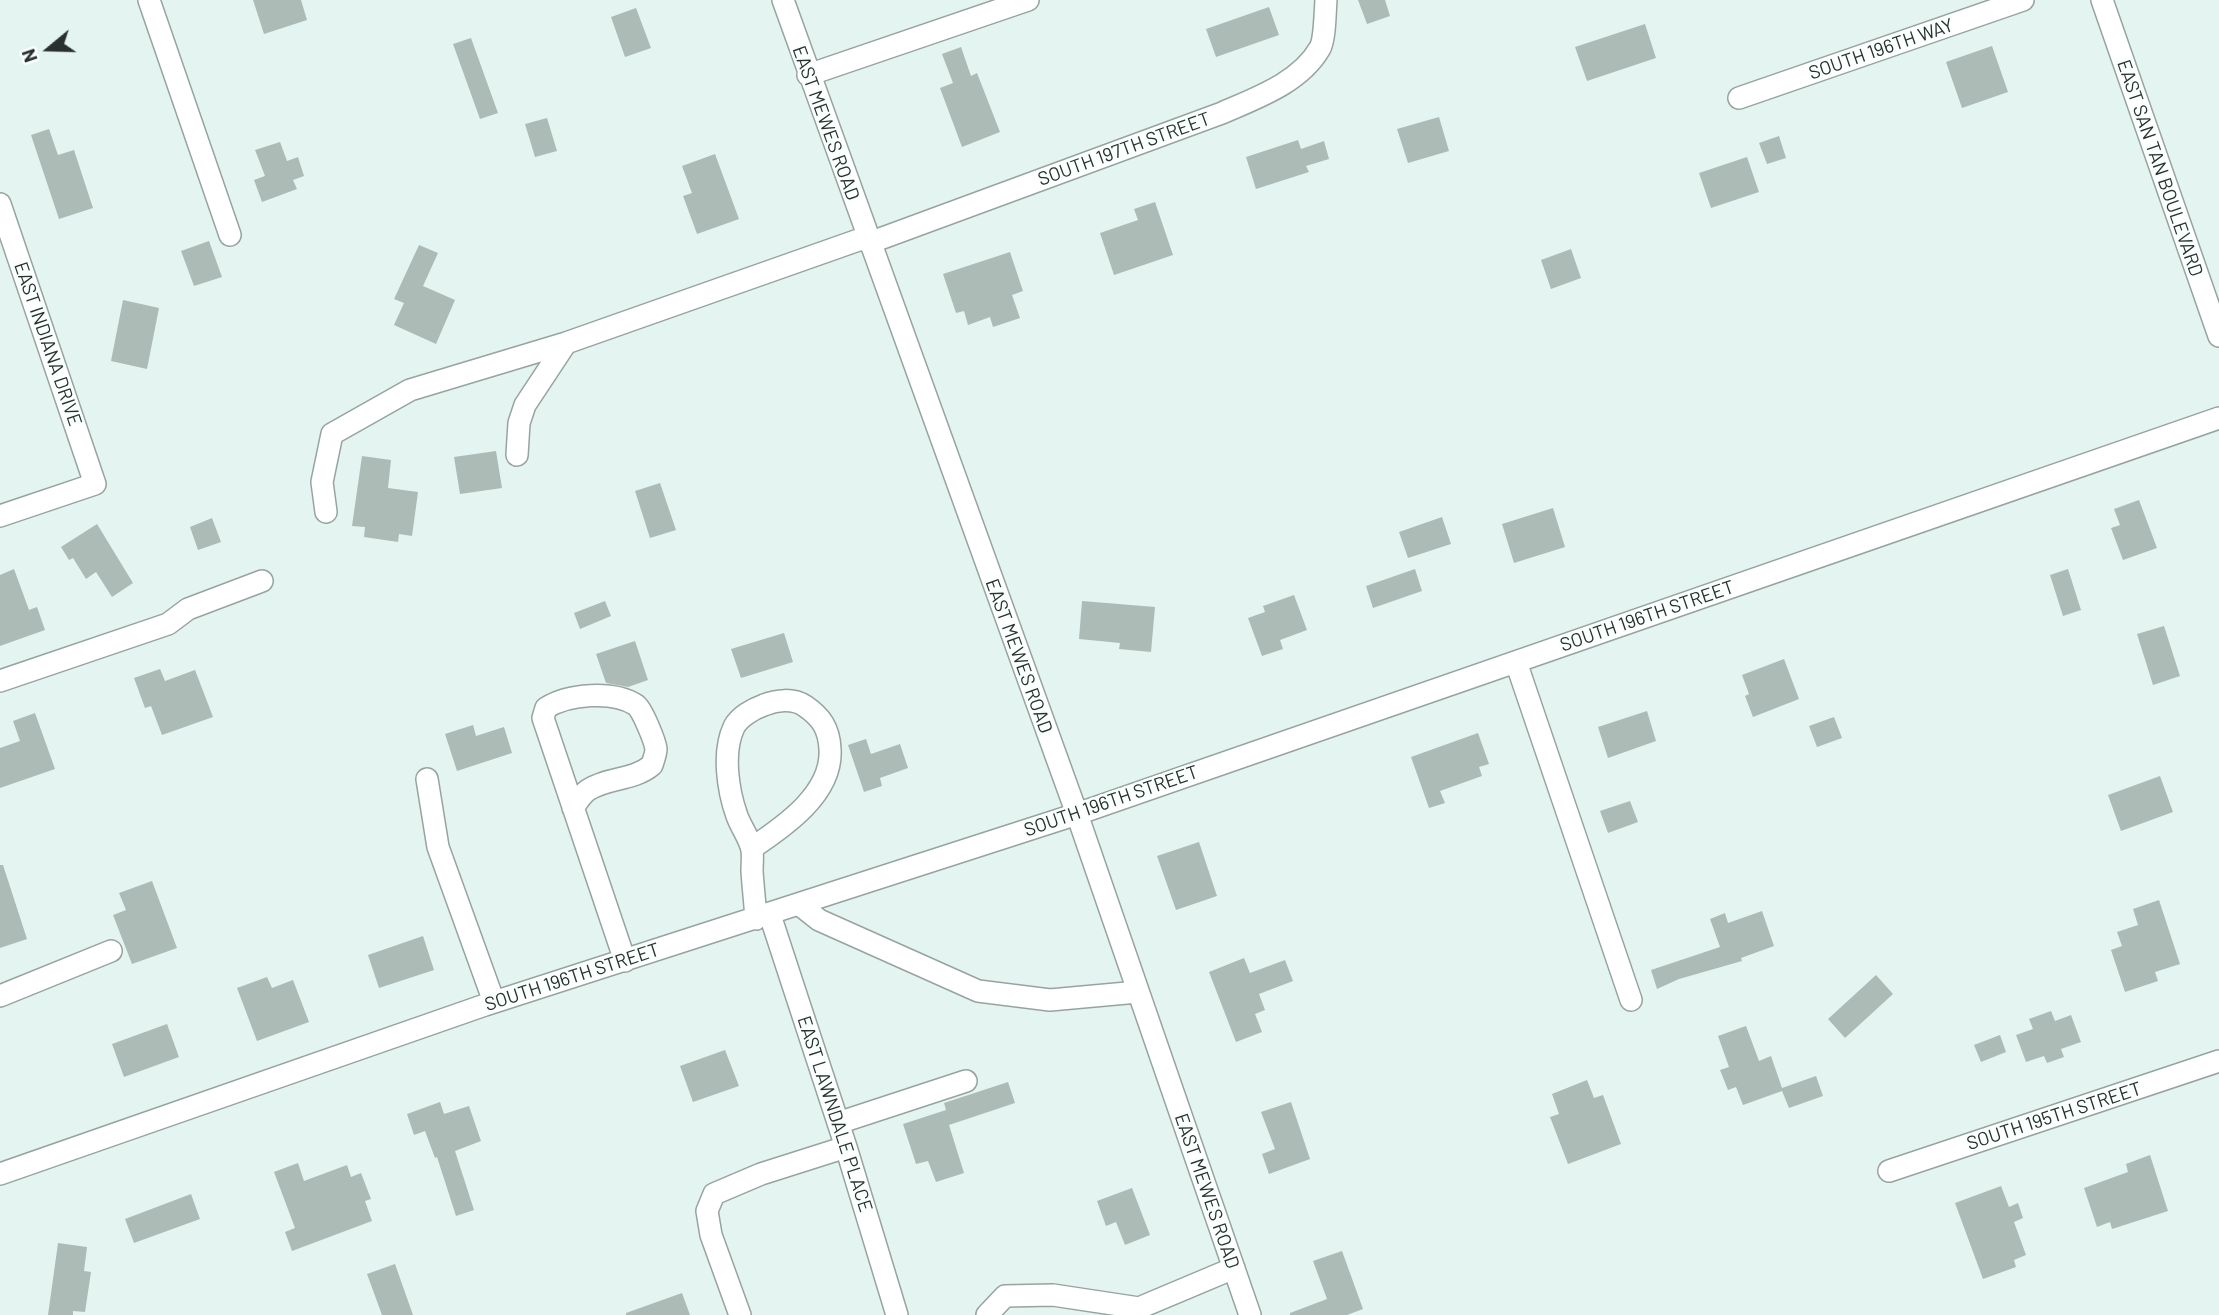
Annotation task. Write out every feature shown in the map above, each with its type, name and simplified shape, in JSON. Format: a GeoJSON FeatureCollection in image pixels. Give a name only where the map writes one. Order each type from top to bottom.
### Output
{"type":"FeatureCollection","features":[{"type":"Feature","properties":{"kind":"street","name":"EAST MEWES ROAD"},"geometry":{"type":"LineString","coordinates":[[783,0],[1077,814],[1250,1315]]}},
{"type":"Feature","properties":{"kind":"street"},"geometry":{"type":"LineString","coordinates":[[808,75],[1028,0]]}},
{"type":"Feature","properties":{"kind":"street","name":"SOUTH 197TH STREET"},"geometry":{"type":"LineString","coordinates":[[326,512],[322,482],[332,433],[410,390],[566,343],[868,240],[1222,113],[1273,91],[1300,71],[1321,47],[1326,0]]}},
{"type":"Feature","properties":{"kind":"street","name":"SOUTH 196TH WAY"},"geometry":{"type":"LineString","coordinates":[[1739,98],[2023,0]]}},
{"type":"Feature","properties":{"kind":"street","name":"EAST SAN TAN BOULEVARD"},"geometry":{"type":"LineString","coordinates":[[2102,0],[2219,336]]}},
{"type":"Feature","properties":{"kind":"street"},"geometry":{"type":"LineString","coordinates":[[151,1],[230,235]]}},
{"type":"Feature","properties":{"kind":"street","name":"EAST INDIANA DRIVE"},"geometry":{"type":"LineString","coordinates":[[0,204],[95,484],[0,516]]}},
{"type":"Feature","properties":{"kind":"street"},"geometry":{"type":"LineString","coordinates":[[517,455],[525,405],[566,343]]}},
{"type":"Feature","properties":{"kind":"street","name":"SOUTH 196TH STREET"},"geometry":{"type":"LineString","coordinates":[[0,1174],[494,1002],[1077,814],[2219,418]]}},
{"type":"Feature","properties":{"kind":"street"},"geometry":{"type":"LineString","coordinates":[[0,681],[167,624],[188,609],[262,581]]}},
{"type":"Feature","properties":{"kind":"street"},"geometry":{"type":"LineString","coordinates":[[1516,662],[1631,1000]]}},
{"type":"Feature","properties":{"kind":"street"},"geometry":{"type":"LineString","coordinates":[[573,808],[586,791],[630,778],[652,765],[656,750],[643,713],[636,705],[613,697],[575,696],[557,701],[546,708],[543,718],[573,808],[625,961]]}},
{"type":"Feature","properties":{"kind":"street"},"geometry":{"type":"LineString","coordinates":[[785,700],[802,703],[823,720],[830,736],[831,761],[823,784],[777,831],[752,848],[739,822],[728,785],[728,757],[734,727],[743,716],[764,705],[785,700]]}},
{"type":"Feature","properties":{"kind":"street"},"geometry":{"type":"LineString","coordinates":[[427,779],[438,847],[494,1002]]}},
{"type":"Feature","properties":{"kind":"street","name":"EAST LAWNDALE PLACE"},"geometry":{"type":"LineString","coordinates":[[752,848],[763,917],[846,1147],[897,1315]]}},
{"type":"Feature","properties":{"kind":"street"},"geometry":{"type":"LineString","coordinates":[[800,905],[820,920],[978,991],[1049,1000],[1138,992]]}},
{"type":"Feature","properties":{"kind":"street"},"geometry":{"type":"LineString","coordinates":[[0,996],[111,951]]}},
{"type":"Feature","properties":{"kind":"street","name":"SOUTH 195TH STREET"},"geometry":{"type":"LineString","coordinates":[[1889,1171],[2219,1061]]}},
{"type":"Feature","properties":{"kind":"street"},"geometry":{"type":"LineString","coordinates":[[838,1124],[966,1081]]}},
{"type":"Feature","properties":{"kind":"street"},"geometry":{"type":"LineString","coordinates":[[740,1315],[711,1235],[707,1211],[714,1194],[761,1174],[846,1147]]}},
{"type":"Feature","properties":{"kind":"street"},"geometry":{"type":"LineString","coordinates":[[987,1315],[1005,1297],[1017,1296],[1053,1295],[1139,1308],[1234,1268]]}},
{"type":"Feature","properties":{"kind":"building"},"geometry":{"type":"Polygon","coordinates":[[[253,0],[301,0],[307,20],[264,34],[253,0]]]}},
{"type":"Feature","properties":{"kind":"building"},"geometry":{"type":"Polygon","coordinates":[[[1358,0],[1385,0],[1390,16],[1367,24],[1358,0]]]}},
{"type":"Feature","properties":{"kind":"building"},"geometry":{"type":"Polygon","coordinates":[[[1269,7],[1279,35],[1216,57],[1206,29],[1269,7]]]}},
{"type":"Feature","properties":{"kind":"building"},"geometry":{"type":"Polygon","coordinates":[[[636,8],[651,48],[625,57],[611,17],[636,8]]]}},
{"type":"Feature","properties":{"kind":"building"},"geometry":{"type":"Polygon","coordinates":[[[1645,24],[1656,58],[1587,81],[1575,47],[1645,24]]]}},
{"type":"Feature","properties":{"kind":"building"},"geometry":{"type":"Polygon","coordinates":[[[471,38],[498,113],[480,119],[453,44],[471,38]]]}},
{"type":"Feature","properties":{"kind":"building"},"geometry":{"type":"Polygon","coordinates":[[[1992,46],[2008,92],[1962,108],[1946,62],[1992,46]]]}},
{"type":"Feature","properties":{"kind":"building"},"geometry":{"type":"Polygon","coordinates":[[[961,47],[971,76],[977,73],[1000,132],[962,147],[940,88],[953,83],[942,54],[961,47]]]}},
{"type":"Feature","properties":{"kind":"building"},"geometry":{"type":"Polygon","coordinates":[[[1439,117],[1449,151],[1408,163],[1397,129],[1439,117]]]}},
{"type":"Feature","properties":{"kind":"building"},"geometry":{"type":"Polygon","coordinates":[[[547,118],[557,151],[535,157],[525,124],[547,118]]]}},
{"type":"Feature","properties":{"kind":"building"},"geometry":{"type":"Polygon","coordinates":[[[49,129],[58,155],[74,150],[93,208],[59,219],[31,135],[49,129]]]}},
{"type":"Feature","properties":{"kind":"building"},"geometry":{"type":"Polygon","coordinates":[[[1779,136],[1786,158],[1767,164],[1759,143],[1779,136]]]}},
{"type":"Feature","properties":{"kind":"building"},"geometry":{"type":"Polygon","coordinates":[[[1298,140],[1301,149],[1324,141],[1329,159],[1306,166],[1309,172],[1256,189],[1246,157],[1298,140]]]}},
{"type":"Feature","properties":{"kind":"building"},"geometry":{"type":"Polygon","coordinates":[[[280,142],[287,161],[298,157],[304,176],[293,180],[297,189],[262,202],[254,180],[265,176],[255,150],[280,142]]]}},
{"type":"Feature","properties":{"kind":"building"},"geometry":{"type":"Polygon","coordinates":[[[715,154],[739,219],[697,234],[683,196],[692,193],[682,166],[715,154]]]}},
{"type":"Feature","properties":{"kind":"building"},"geometry":{"type":"Polygon","coordinates":[[[1747,157],[1759,192],[1711,208],[1699,173],[1747,157]]]}},
{"type":"Feature","properties":{"kind":"building"},"geometry":{"type":"Polygon","coordinates":[[[1155,202],[1173,255],[1114,275],[1100,233],[1138,220],[1134,209],[1155,202]]]}},
{"type":"Feature","properties":{"kind":"building"},"geometry":{"type":"Polygon","coordinates":[[[209,241],[222,277],[194,286],[181,251],[209,241]]]}},
{"type":"Feature","properties":{"kind":"building"},"geometry":{"type":"Polygon","coordinates":[[[419,245],[438,253],[423,286],[455,300],[436,344],[394,325],[404,303],[394,299],[419,245]]]}},
{"type":"Feature","properties":{"kind":"building"},"geometry":{"type":"Polygon","coordinates":[[[1571,249],[1581,278],[1551,289],[1541,260],[1571,249]]]}},
{"type":"Feature","properties":{"kind":"building"},"geometry":{"type":"Polygon","coordinates":[[[1010,252],[1023,291],[1012,295],[1020,318],[993,327],[990,317],[968,325],[964,311],[956,313],[943,274],[1010,252]]]}},
{"type":"Feature","properties":{"kind":"building"},"geometry":{"type":"Polygon","coordinates":[[[123,300],[159,308],[147,369],[111,361],[123,300]]]}},
{"type":"Feature","properties":{"kind":"building"},"geometry":{"type":"Polygon","coordinates":[[[496,451],[502,488],[460,494],[454,457],[496,451]]]}},
{"type":"Feature","properties":{"kind":"building"},"geometry":{"type":"Polygon","coordinates":[[[362,456],[391,460],[388,488],[418,492],[412,536],[399,534],[398,542],[364,537],[365,527],[352,526],[362,456]]]}},
{"type":"Feature","properties":{"kind":"building"},"geometry":{"type":"Polygon","coordinates":[[[660,483],[676,530],[650,538],[635,491],[660,483]]]}},
{"type":"Feature","properties":{"kind":"building"},"geometry":{"type":"Polygon","coordinates":[[[2139,500],[2157,548],[2123,560],[2111,528],[2120,525],[2114,509],[2139,500]]]}},
{"type":"Feature","properties":{"kind":"building"},"geometry":{"type":"Polygon","coordinates":[[[1553,508],[1565,547],[1514,563],[1502,524],[1553,508]]]}},
{"type":"Feature","properties":{"kind":"building"},"geometry":{"type":"Polygon","coordinates":[[[1442,517],[1451,544],[1408,558],[1399,532],[1442,517]]]}},
{"type":"Feature","properties":{"kind":"building"},"geometry":{"type":"Polygon","coordinates":[[[212,518],[221,542],[198,550],[190,527],[212,518]]]}},
{"type":"Feature","properties":{"kind":"building"},"geometry":{"type":"Polygon","coordinates":[[[97,524],[133,583],[112,597],[96,572],[86,579],[73,558],[69,560],[61,547],[97,524]]]}},
{"type":"Feature","properties":{"kind":"building"},"geometry":{"type":"Polygon","coordinates":[[[14,569],[29,610],[37,607],[45,630],[0,646],[0,575],[14,569]]]}},
{"type":"Feature","properties":{"kind":"building"},"geometry":{"type":"Polygon","coordinates":[[[1415,569],[1422,591],[1373,608],[1366,586],[1415,569]]]}},
{"type":"Feature","properties":{"kind":"building"},"geometry":{"type":"Polygon","coordinates":[[[2068,569],[2081,610],[2063,616],[2050,575],[2068,569]]]}},
{"type":"Feature","properties":{"kind":"building"},"geometry":{"type":"Polygon","coordinates":[[[1294,595],[1307,630],[1280,640],[1283,649],[1262,656],[1248,618],[1265,612],[1263,606],[1294,595]]]}},
{"type":"Feature","properties":{"kind":"building"},"geometry":{"type":"Polygon","coordinates":[[[605,601],[611,616],[580,629],[574,613],[605,601]]]}},
{"type":"Feature","properties":{"kind":"building"},"geometry":{"type":"Polygon","coordinates":[[[1082,601],[1155,607],[1151,652],[1119,649],[1120,643],[1079,639],[1082,601]]]}},
{"type":"Feature","properties":{"kind":"building"},"geometry":{"type":"Polygon","coordinates":[[[2164,626],[2180,676],[2153,685],[2137,634],[2164,626]]]}},
{"type":"Feature","properties":{"kind":"building"},"geometry":{"type":"Polygon","coordinates":[[[784,633],[793,662],[741,678],[731,649],[784,633]]]}},
{"type":"Feature","properties":{"kind":"building"},"geometry":{"type":"Polygon","coordinates":[[[635,641],[648,680],[628,687],[606,683],[596,654],[635,641]]]}},
{"type":"Feature","properties":{"kind":"building"},"geometry":{"type":"Polygon","coordinates":[[[1784,659],[1799,699],[1753,717],[1745,696],[1749,694],[1742,675],[1784,659]]]}},
{"type":"Feature","properties":{"kind":"building"},"geometry":{"type":"Polygon","coordinates":[[[160,669],[165,681],[195,670],[213,717],[162,735],[151,706],[145,708],[134,678],[160,669]]]}},
{"type":"Feature","properties":{"kind":"building"},"geometry":{"type":"Polygon","coordinates":[[[1647,711],[1656,741],[1608,758],[1598,727],[1647,711]]]}},
{"type":"Feature","properties":{"kind":"building"},"geometry":{"type":"Polygon","coordinates":[[[35,713],[55,769],[0,788],[0,748],[20,741],[13,721],[35,713]]]}},
{"type":"Feature","properties":{"kind":"building"},"geometry":{"type":"Polygon","coordinates":[[[1834,717],[1842,738],[1817,747],[1809,726],[1834,717]]]}},
{"type":"Feature","properties":{"kind":"building"},"geometry":{"type":"Polygon","coordinates":[[[473,725],[476,736],[504,727],[512,753],[457,771],[445,734],[473,725]]]}},
{"type":"Feature","properties":{"kind":"building"},"geometry":{"type":"Polygon","coordinates":[[[1478,733],[1489,764],[1479,767],[1482,776],[1440,791],[1445,803],[1429,808],[1411,757],[1478,733]]]}},
{"type":"Feature","properties":{"kind":"building"},"geometry":{"type":"Polygon","coordinates":[[[866,739],[871,754],[900,744],[908,768],[880,778],[882,786],[864,792],[848,745],[866,739]]]}},
{"type":"Feature","properties":{"kind":"building"},"geometry":{"type":"Polygon","coordinates":[[[2160,776],[2173,812],[2121,831],[2108,795],[2160,776]]]}},
{"type":"Feature","properties":{"kind":"building"},"geometry":{"type":"Polygon","coordinates":[[[1630,801],[1638,822],[1608,833],[1600,811],[1630,801]]]}},
{"type":"Feature","properties":{"kind":"building"},"geometry":{"type":"Polygon","coordinates":[[[1199,842],[1217,896],[1176,910],[1157,856],[1199,842]]]}},
{"type":"Feature","properties":{"kind":"building"},"geometry":{"type":"Polygon","coordinates":[[[0,865],[3,865],[27,939],[0,948],[0,865]]]}},
{"type":"Feature","properties":{"kind":"building"},"geometry":{"type":"Polygon","coordinates":[[[152,881],[177,948],[132,964],[113,915],[126,910],[119,893],[152,881]]]}},
{"type":"Feature","properties":{"kind":"building"},"geometry":{"type":"Polygon","coordinates":[[[2159,900],[2180,964],[2155,972],[2158,981],[2125,992],[2111,950],[2122,946],[2117,932],[2138,925],[2133,909],[2159,900]]]}},
{"type":"Feature","properties":{"kind":"building"},"geometry":{"type":"Polygon","coordinates":[[[1762,911],[1774,946],[1741,958],[1742,961],[1679,979],[1657,989],[1651,970],[1720,947],[1710,919],[1725,913],[1728,923],[1762,911]]]}},
{"type":"Feature","properties":{"kind":"building"},"geometry":{"type":"Polygon","coordinates":[[[423,936],[434,970],[379,988],[368,955],[423,936]]]}},
{"type":"Feature","properties":{"kind":"building"},"geometry":{"type":"Polygon","coordinates":[[[1244,958],[1250,973],[1285,960],[1293,981],[1259,994],[1265,1010],[1255,1014],[1262,1032],[1236,1042],[1209,972],[1244,958]]]}},
{"type":"Feature","properties":{"kind":"building"},"geometry":{"type":"Polygon","coordinates":[[[1876,975],[1893,994],[1845,1038],[1828,1019],[1876,975]]]}},
{"type":"Feature","properties":{"kind":"building"},"geometry":{"type":"Polygon","coordinates":[[[267,977],[272,988],[293,980],[309,1022],[257,1041],[237,988],[267,977]]]}},
{"type":"Feature","properties":{"kind":"building"},"geometry":{"type":"Polygon","coordinates":[[[2051,1011],[2055,1021],[2071,1015],[2081,1042],[2061,1049],[2064,1057],[2047,1063],[2044,1056],[2026,1062],[2016,1035],[2033,1029],[2029,1019],[2051,1011]]]}},
{"type":"Feature","properties":{"kind":"building"},"geometry":{"type":"Polygon","coordinates":[[[167,1024],[179,1057],[124,1077],[112,1044],[167,1024]]]}},
{"type":"Feature","properties":{"kind":"building"},"geometry":{"type":"Polygon","coordinates":[[[1746,1026],[1759,1061],[1771,1056],[1782,1088],[1816,1076],[1823,1096],[1789,1108],[1782,1091],[1743,1105],[1736,1087],[1728,1090],[1720,1070],[1729,1067],[1718,1036],[1746,1026]]]}},
{"type":"Feature","properties":{"kind":"building"},"geometry":{"type":"Polygon","coordinates":[[[2000,1035],[2006,1052],[1981,1062],[1974,1045],[2000,1035]]]}},
{"type":"Feature","properties":{"kind":"building"},"geometry":{"type":"Polygon","coordinates":[[[725,1050],[739,1086],[693,1102],[680,1066],[725,1050]]]}},
{"type":"Feature","properties":{"kind":"building"},"geometry":{"type":"Polygon","coordinates":[[[1587,1080],[1594,1098],[1603,1095],[1621,1144],[1568,1164],[1550,1117],[1559,1114],[1552,1094],[1587,1080]]]}},
{"type":"Feature","properties":{"kind":"building"},"geometry":{"type":"Polygon","coordinates":[[[1008,1082],[1015,1103],[949,1125],[964,1173],[936,1182],[928,1161],[916,1164],[903,1124],[946,1110],[944,1103],[1008,1082]]]}},
{"type":"Feature","properties":{"kind":"building"},"geometry":{"type":"Polygon","coordinates":[[[440,1102],[444,1114],[469,1106],[481,1141],[455,1151],[474,1210],[456,1216],[437,1157],[435,1158],[425,1131],[414,1135],[407,1114],[440,1102]]]}},
{"type":"Feature","properties":{"kind":"building"},"geometry":{"type":"Polygon","coordinates":[[[1291,1102],[1310,1159],[1269,1174],[1262,1154],[1275,1149],[1261,1112],[1291,1102]]]}},
{"type":"Feature","properties":{"kind":"building"},"geometry":{"type":"Polygon","coordinates":[[[2150,1155],[2168,1211],[2112,1229],[2110,1222],[2097,1227],[2084,1188],[2128,1172],[2126,1164],[2150,1155]]]}},
{"type":"Feature","properties":{"kind":"building"},"geometry":{"type":"Polygon","coordinates":[[[298,1163],[304,1181],[347,1165],[351,1177],[361,1173],[371,1199],[365,1201],[372,1221],[292,1251],[285,1232],[295,1228],[274,1172],[298,1163]]]}},
{"type":"Feature","properties":{"kind":"building"},"geometry":{"type":"Polygon","coordinates":[[[2001,1186],[2009,1207],[2018,1203],[2023,1218],[2014,1222],[2026,1255],[2014,1260],[2016,1267],[1983,1279],[1955,1203],[2001,1186]]]}},
{"type":"Feature","properties":{"kind":"building"},"geometry":{"type":"Polygon","coordinates":[[[1132,1188],[1150,1235],[1125,1245],[1116,1222],[1106,1226],[1097,1201],[1132,1188]]]}},
{"type":"Feature","properties":{"kind":"building"},"geometry":{"type":"Polygon","coordinates":[[[191,1194],[200,1219],[134,1243],[125,1219],[191,1194]]]}},
{"type":"Feature","properties":{"kind":"building"},"geometry":{"type":"Polygon","coordinates":[[[58,1243],[87,1247],[84,1271],[91,1272],[85,1312],[48,1315],[58,1243]]]}},
{"type":"Feature","properties":{"kind":"building"},"geometry":{"type":"Polygon","coordinates":[[[1342,1251],[1363,1309],[1347,1315],[1290,1315],[1327,1299],[1313,1261],[1342,1251]]]}},
{"type":"Feature","properties":{"kind":"building"},"geometry":{"type":"Polygon","coordinates":[[[395,1264],[413,1315],[382,1315],[367,1274],[395,1264]]]}},
{"type":"Feature","properties":{"kind":"building"},"geometry":{"type":"Polygon","coordinates":[[[682,1293],[690,1315],[626,1315],[626,1313],[682,1293]]]}}]}
